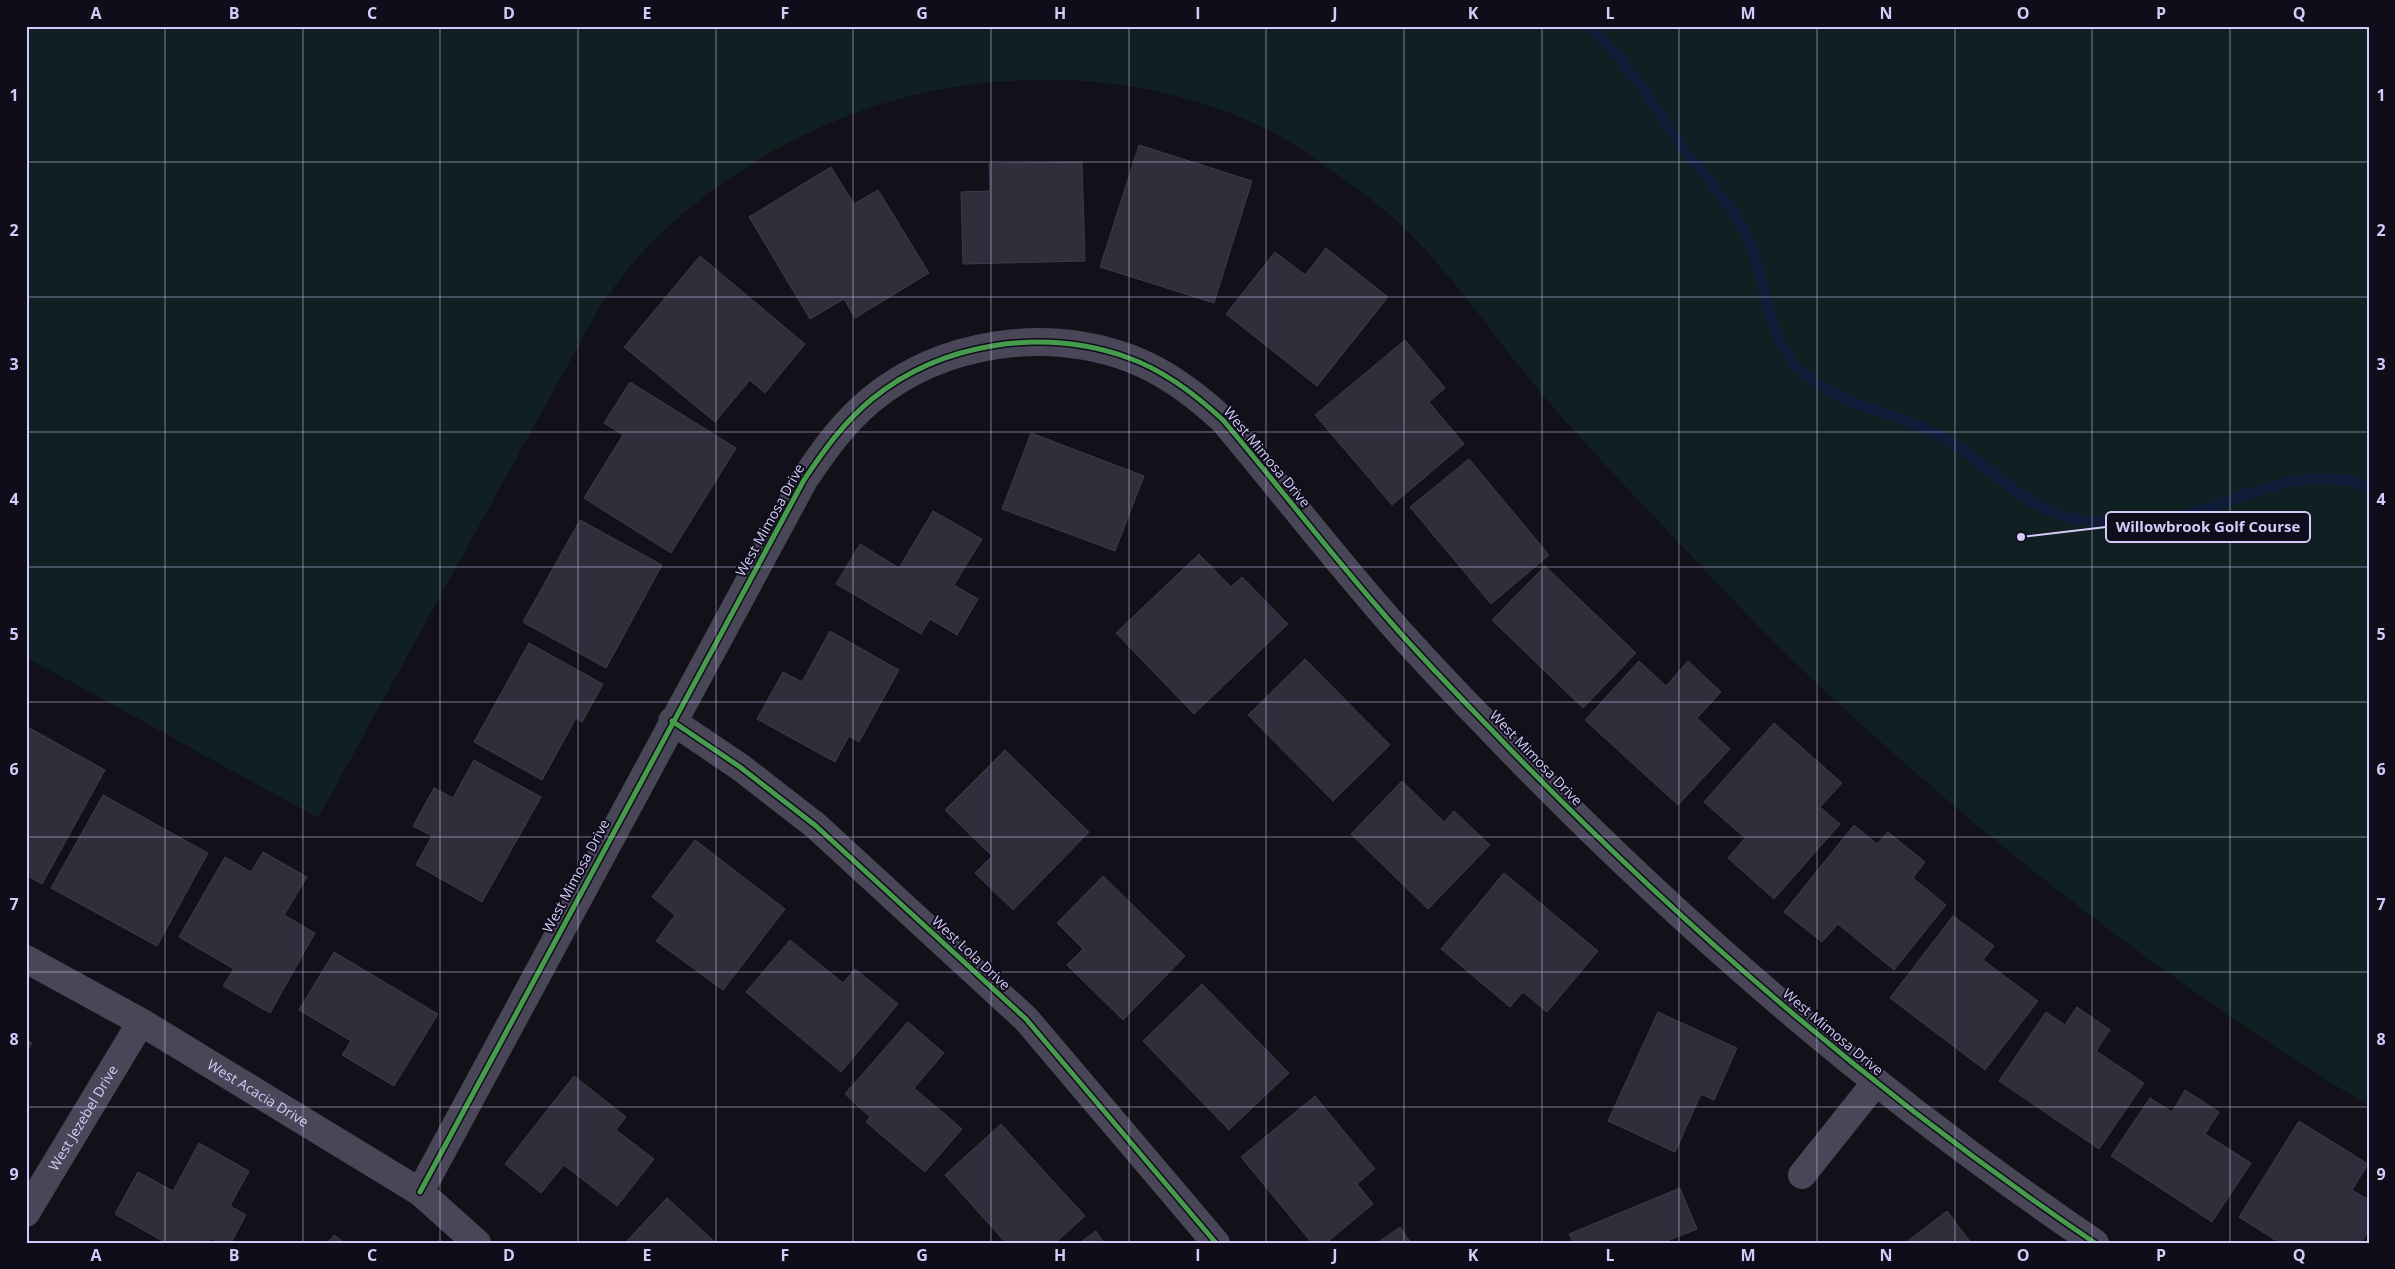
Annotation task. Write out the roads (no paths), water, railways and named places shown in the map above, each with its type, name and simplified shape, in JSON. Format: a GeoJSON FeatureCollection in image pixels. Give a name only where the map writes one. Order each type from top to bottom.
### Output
{"type":"FeatureCollection","features":[{"type":"Feature","properties":{"kind":"street","name":"West Mimosa Drive"},"geometry":{"type":"LineString","coordinates":[[420,1192],[672,721],[804,480],[830,443],[847,422],[872,399],[903,378],[937,361],[971,349],[1012,343],[1050,342],[1092,347],[1130,358],[1166,375],[1196,395],[1223,420],[1382,612],[1538,778],[1675,910],[1782,1004],[1876,1082],[1974,1157],[2095,1243]]}},
{"type":"Feature","properties":{"kind":"street","name":"West Lola Drive"},"geometry":{"type":"LineString","coordinates":[[672,721],[740,767],[816,826],[1026,1019],[1216,1243]]}},
{"type":"Feature","properties":{"kind":"street","name":"West Acacia Drive"},"geometry":{"type":"LineString","coordinates":[[26,959],[141,1022],[420,1192],[477,1243]]}},
{"type":"Feature","properties":{"kind":"street","name":"West Jezebel Drive"},"geometry":{"type":"LineString","coordinates":[[26,1213],[141,1022]]}},
{"type":"Feature","properties":{"kind":"street"},"geometry":{"type":"LineString","coordinates":[[1802,1175],[1876,1082]]}},
{"type":"Feature","properties":{"kind":"waterway"},"geometry":{"type":"LineString","coordinates":[[1590,26],[1646,93],[1687,153],[1732,211],[1752,248],[1772,319],[1778,337],[1786,352],[1796,366],[1812,380],[1830,391],[1869,408],[1929,430],[1965,452],[2029,500],[2047,510],[2066,517],[2088,521],[2126,524],[2156,522],[2291,482],[2316,479],[2342,480],[2369,486]]}},
{"type":"Feature","properties":{"kind":"place","name":"Willowbrook Golf Course"},"geometry":{"type":"Point","coordinates":[2021,537]}}]}
